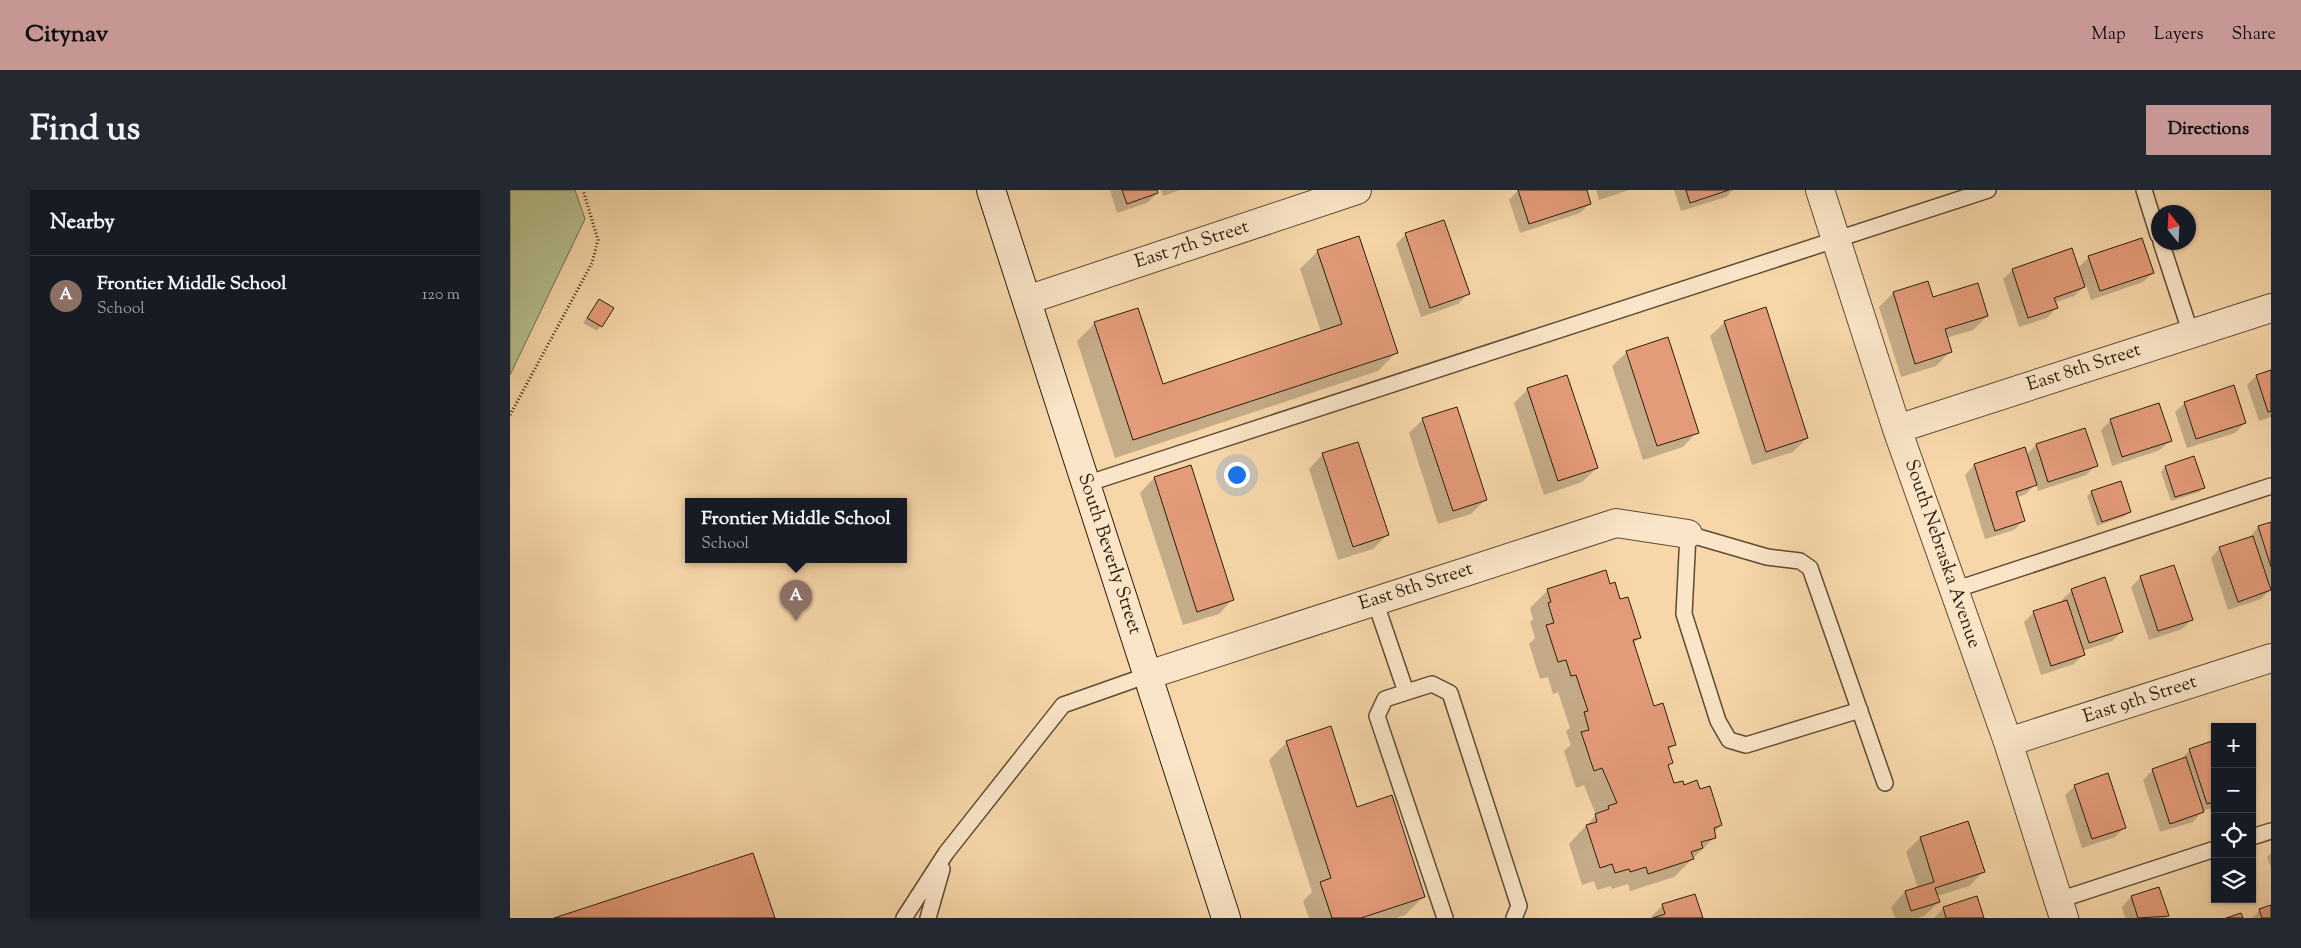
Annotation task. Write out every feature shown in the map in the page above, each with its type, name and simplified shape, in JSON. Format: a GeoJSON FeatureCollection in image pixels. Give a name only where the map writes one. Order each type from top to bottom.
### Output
{"type":"FeatureCollection","features":[{"type":"Feature","properties":{"kind":"street","name":"South Beverly Street"},"geometry":{"type":"LineString","coordinates":[[991,190],[1226,918]]}},
{"type":"Feature","properties":{"kind":"street","name":"East 7th Street"},"geometry":{"type":"LineString","coordinates":[[1027,300],[1357,190]]}},
{"type":"Feature","properties":{"kind":"street","name":"South Nebraska Avenue"},"geometry":{"type":"LineString","coordinates":[[1820,190],[1897,429],[2008,742],[2061,909]]}},
{"type":"Feature","properties":{"kind":"street","name":"East 8th Street"},"geometry":{"type":"LineString","coordinates":[[1897,429],[2271,308]]}},
{"type":"Feature","properties":{"kind":"street","name":"East 8th Street"},"geometry":{"type":"LineString","coordinates":[[1148,675],[1616,523],[1688,534]]}},
{"type":"Feature","properties":{"kind":"street","name":"East 9th Street"},"geometry":{"type":"LineString","coordinates":[[2008,742],[2271,658]]}},
{"type":"Feature","properties":{"kind":"lane"},"geometry":{"type":"LineString","coordinates":[[1086,484],[1988,190]]}},
{"type":"Feature","properties":{"kind":"lane"},"geometry":{"type":"LineString","coordinates":[[2144,190],[2151,212]]}},
{"type":"Feature","properties":{"kind":"lane"},"geometry":{"type":"LineString","coordinates":[[2164,250],[2191,334]]}},
{"type":"Feature","properties":{"kind":"lane"},"geometry":{"type":"LineString","coordinates":[[1954,590],[2271,486]]}},
{"type":"Feature","properties":{"kind":"lane"},"geometry":{"type":"LineString","coordinates":[[1860,710],[1746,745],[1728,740],[1718,721],[1684,614],[1688,534],[1767,557],[1800,561],[1810,568],[1886,783]]}},
{"type":"Feature","properties":{"kind":"lane"},"geometry":{"type":"LineString","coordinates":[[1375,601],[1406,692]]}},
{"type":"Feature","properties":{"kind":"lane"},"geometry":{"type":"LineString","coordinates":[[904,918],[946,853],[1063,705],[1148,675]]}},
{"type":"Feature","properties":{"kind":"lane"},"geometry":{"type":"LineString","coordinates":[[1444,918],[1377,716],[1384,700],[1432,684],[1450,693],[1519,906],[1514,918]]}},
{"type":"Feature","properties":{"kind":"lane"},"geometry":{"type":"LineString","coordinates":[[2256,836],[2271,831]]}},
{"type":"Feature","properties":{"kind":"lane"},"geometry":{"type":"LineString","coordinates":[[2061,909],[2211,851]]}},
{"type":"Feature","properties":{"kind":"lane"},"geometry":{"type":"LineString","coordinates":[[928,918],[946,853]]}},
{"type":"Feature","properties":{"kind":"path"},"geometry":{"type":"LineString","coordinates":[[510,415],[592,263],[598,240],[583,190]]}},
{"type":"Feature","properties":{"kind":"green space"},"geometry":{"type":"Polygon","coordinates":[[[510,190],[575,190],[585,219],[510,375],[510,190]]]}},
{"type":"Feature","properties":{"kind":"building"},"geometry":{"type":"Polygon","coordinates":[[[1122,190],[1157,190],[1158,193],[1127,204],[1122,190]]]}},
{"type":"Feature","properties":{"kind":"building"},"geometry":{"type":"Polygon","coordinates":[[[1518,190],[1587,190],[1591,204],[1529,224],[1518,190]]]}},
{"type":"Feature","properties":{"kind":"building"},"geometry":{"type":"Polygon","coordinates":[[[1686,190],[1729,190],[1690,203],[1686,190]]]}},
{"type":"Feature","properties":{"kind":"building"},"geometry":{"type":"Polygon","coordinates":[[[1444,220],[1470,294],[1430,308],[1405,233],[1444,220]]]}},
{"type":"Feature","properties":{"kind":"building"},"geometry":{"type":"Polygon","coordinates":[[[1359,236],[1398,353],[1133,440],[1094,322],[1138,308],[1163,384],[1342,324],[1317,250],[1359,236]]]}},
{"type":"Feature","properties":{"kind":"building"},"geometry":{"type":"Polygon","coordinates":[[[2142,238],[2154,273],[2100,291],[2088,256],[2142,238]]]}},
{"type":"Feature","properties":{"kind":"building"},"geometry":{"type":"Polygon","coordinates":[[[2072,248],[2085,287],[2054,298],[2058,308],[2028,318],[2012,269],[2072,248]]]}},
{"type":"Feature","properties":{"kind":"building"},"geometry":{"type":"Polygon","coordinates":[[[1928,281],[1933,297],[1978,283],[1988,316],[1945,329],[1952,352],[1915,364],[1893,292],[1928,281]]]}},
{"type":"Feature","properties":{"kind":"building"},"geometry":{"type":"Polygon","coordinates":[[[599,299],[614,308],[602,327],[587,318],[599,299]]]}},
{"type":"Feature","properties":{"kind":"building"},"geometry":{"type":"Polygon","coordinates":[[[1766,307],[1808,438],[1766,452],[1724,321],[1766,307]]]}},
{"type":"Feature","properties":{"kind":"building"},"geometry":{"type":"Polygon","coordinates":[[[1668,337],[1699,433],[1657,446],[1626,351],[1668,337]]]}},
{"type":"Feature","properties":{"kind":"building"},"geometry":{"type":"Polygon","coordinates":[[[2271,370],[2271,411],[2268,412],[2256,375],[2271,370]]]}},
{"type":"Feature","properties":{"kind":"building"},"geometry":{"type":"Polygon","coordinates":[[[1567,375],[1598,468],[1558,481],[1527,388],[1567,375]]]}},
{"type":"Feature","properties":{"kind":"building"},"geometry":{"type":"Polygon","coordinates":[[[2234,385],[2246,423],[2196,439],[2184,402],[2234,385]]]}},
{"type":"Feature","properties":{"kind":"building"},"geometry":{"type":"Polygon","coordinates":[[[2159,403],[2172,441],[2122,457],[2110,419],[2159,403]]]}},
{"type":"Feature","properties":{"kind":"building"},"geometry":{"type":"Polygon","coordinates":[[[1457,407],[1487,500],[1453,511],[1422,418],[1457,407]]]}},
{"type":"Feature","properties":{"kind":"building"},"geometry":{"type":"Polygon","coordinates":[[[2085,428],[2098,466],[2048,482],[2036,444],[2085,428]]]}},
{"type":"Feature","properties":{"kind":"building"},"geometry":{"type":"Polygon","coordinates":[[[1358,442],[1389,535],[1353,547],[1322,453],[1358,442]]]}},
{"type":"Feature","properties":{"kind":"building"},"geometry":{"type":"Polygon","coordinates":[[[2025,447],[2037,485],[2016,492],[2025,521],[1995,531],[1974,464],[2025,447]]]}},
{"type":"Feature","properties":{"kind":"building"},"geometry":{"type":"Polygon","coordinates":[[[2194,456],[2205,488],[2175,497],[2165,466],[2194,456]]]}},
{"type":"Feature","properties":{"kind":"building"},"geometry":{"type":"Polygon","coordinates":[[[1191,465],[1234,600],[1197,612],[1154,477],[1191,465]]]}},
{"type":"Feature","properties":{"kind":"building"},"geometry":{"type":"Polygon","coordinates":[[[2121,481],[2131,512],[2102,522],[2091,491],[2121,481]]]}},
{"type":"Feature","properties":{"kind":"building"},"geometry":{"type":"Polygon","coordinates":[[[2271,522],[2271,567],[2258,526],[2271,522]]]}},
{"type":"Feature","properties":{"kind":"building"},"geometry":{"type":"Polygon","coordinates":[[[2253,536],[2271,590],[2238,602],[2219,547],[2253,536]]]}},
{"type":"Feature","properties":{"kind":"building"},"geometry":{"type":"Polygon","coordinates":[[[2174,565],[2193,620],[2158,631],[2140,576],[2174,565]]]}},
{"type":"Feature","properties":{"kind":"building"},"geometry":{"type":"Polygon","coordinates":[[[1606,570],[1610,584],[1615,582],[1620,599],[1628,597],[1641,638],[1633,640],[1654,706],[1663,703],[1676,745],[1668,747],[1673,763],[1668,765],[1674,783],[1683,781],[1684,785],[1697,780],[1700,789],[1710,786],[1722,825],[1714,828],[1716,838],[1701,842],[1703,848],[1691,852],[1694,859],[1648,874],[1646,867],[1630,872],[1629,869],[1615,873],[1612,864],[1600,868],[1586,825],[1597,822],[1595,814],[1609,809],[1608,806],[1617,803],[1602,768],[1594,771],[1581,732],[1589,730],[1584,712],[1588,711],[1576,675],[1571,676],[1566,660],[1558,662],[1546,625],[1554,623],[1548,603],[1551,602],[1547,589],[1606,570]]]}},
{"type":"Feature","properties":{"kind":"building"},"geometry":{"type":"Polygon","coordinates":[[[2105,577],[2123,632],[2089,643],[2071,589],[2105,577]]]}},
{"type":"Feature","properties":{"kind":"building"},"geometry":{"type":"Polygon","coordinates":[[[2067,600],[2085,655],[2051,666],[2033,611],[2067,600]]]}},
{"type":"Feature","properties":{"kind":"building"},"geometry":{"type":"Polygon","coordinates":[[[1331,726],[1357,807],[1392,795],[1425,897],[1361,918],[1332,918],[1320,882],[1331,878],[1286,741],[1331,726]]]}},
{"type":"Feature","properties":{"kind":"building"},"geometry":{"type":"Polygon","coordinates":[[[2211,741],[2211,802],[2207,804],[2189,749],[2211,741]]]}},
{"type":"Feature","properties":{"kind":"building"},"geometry":{"type":"Polygon","coordinates":[[[2186,757],[2204,812],[2170,824],[2152,769],[2186,757]]]}},
{"type":"Feature","properties":{"kind":"building"},"geometry":{"type":"Polygon","coordinates":[[[2108,773],[2126,828],[2092,839],[2074,785],[2108,773]]]}},
{"type":"Feature","properties":{"kind":"building"},"geometry":{"type":"Polygon","coordinates":[[[1968,821],[1985,872],[1935,888],[1940,902],[1911,911],[1905,891],[1934,882],[1920,837],[1968,821]]]}},
{"type":"Feature","properties":{"kind":"building"},"geometry":{"type":"Polygon","coordinates":[[[753,853],[775,918],[554,918],[753,853]]]}},
{"type":"Feature","properties":{"kind":"building"},"geometry":{"type":"Polygon","coordinates":[[[2159,887],[2169,916],[2138,918],[2131,896],[2159,887]]]}},
{"type":"Feature","properties":{"kind":"building"},"geometry":{"type":"Polygon","coordinates":[[[1695,894],[1703,918],[1653,918],[1665,914],[1662,904],[1695,894]]]}},
{"type":"Feature","properties":{"kind":"building"},"geometry":{"type":"Polygon","coordinates":[[[1977,896],[1984,918],[1946,918],[1943,907],[1977,896]]]}},
{"type":"Feature","properties":{"kind":"building"},"geometry":{"type":"Polygon","coordinates":[[[2271,905],[2271,918],[2262,918],[2259,909],[2271,905]]]}},
{"type":"Feature","properties":{"kind":"building"},"geometry":{"type":"Polygon","coordinates":[[[2241,913],[2243,918],[2226,918],[2241,913]]]}},
{"type":"Feature","properties":{"kind":"place","name":"Frontier Middle School"},"geometry":{"type":"Point","coordinates":[796,621]}}]}
